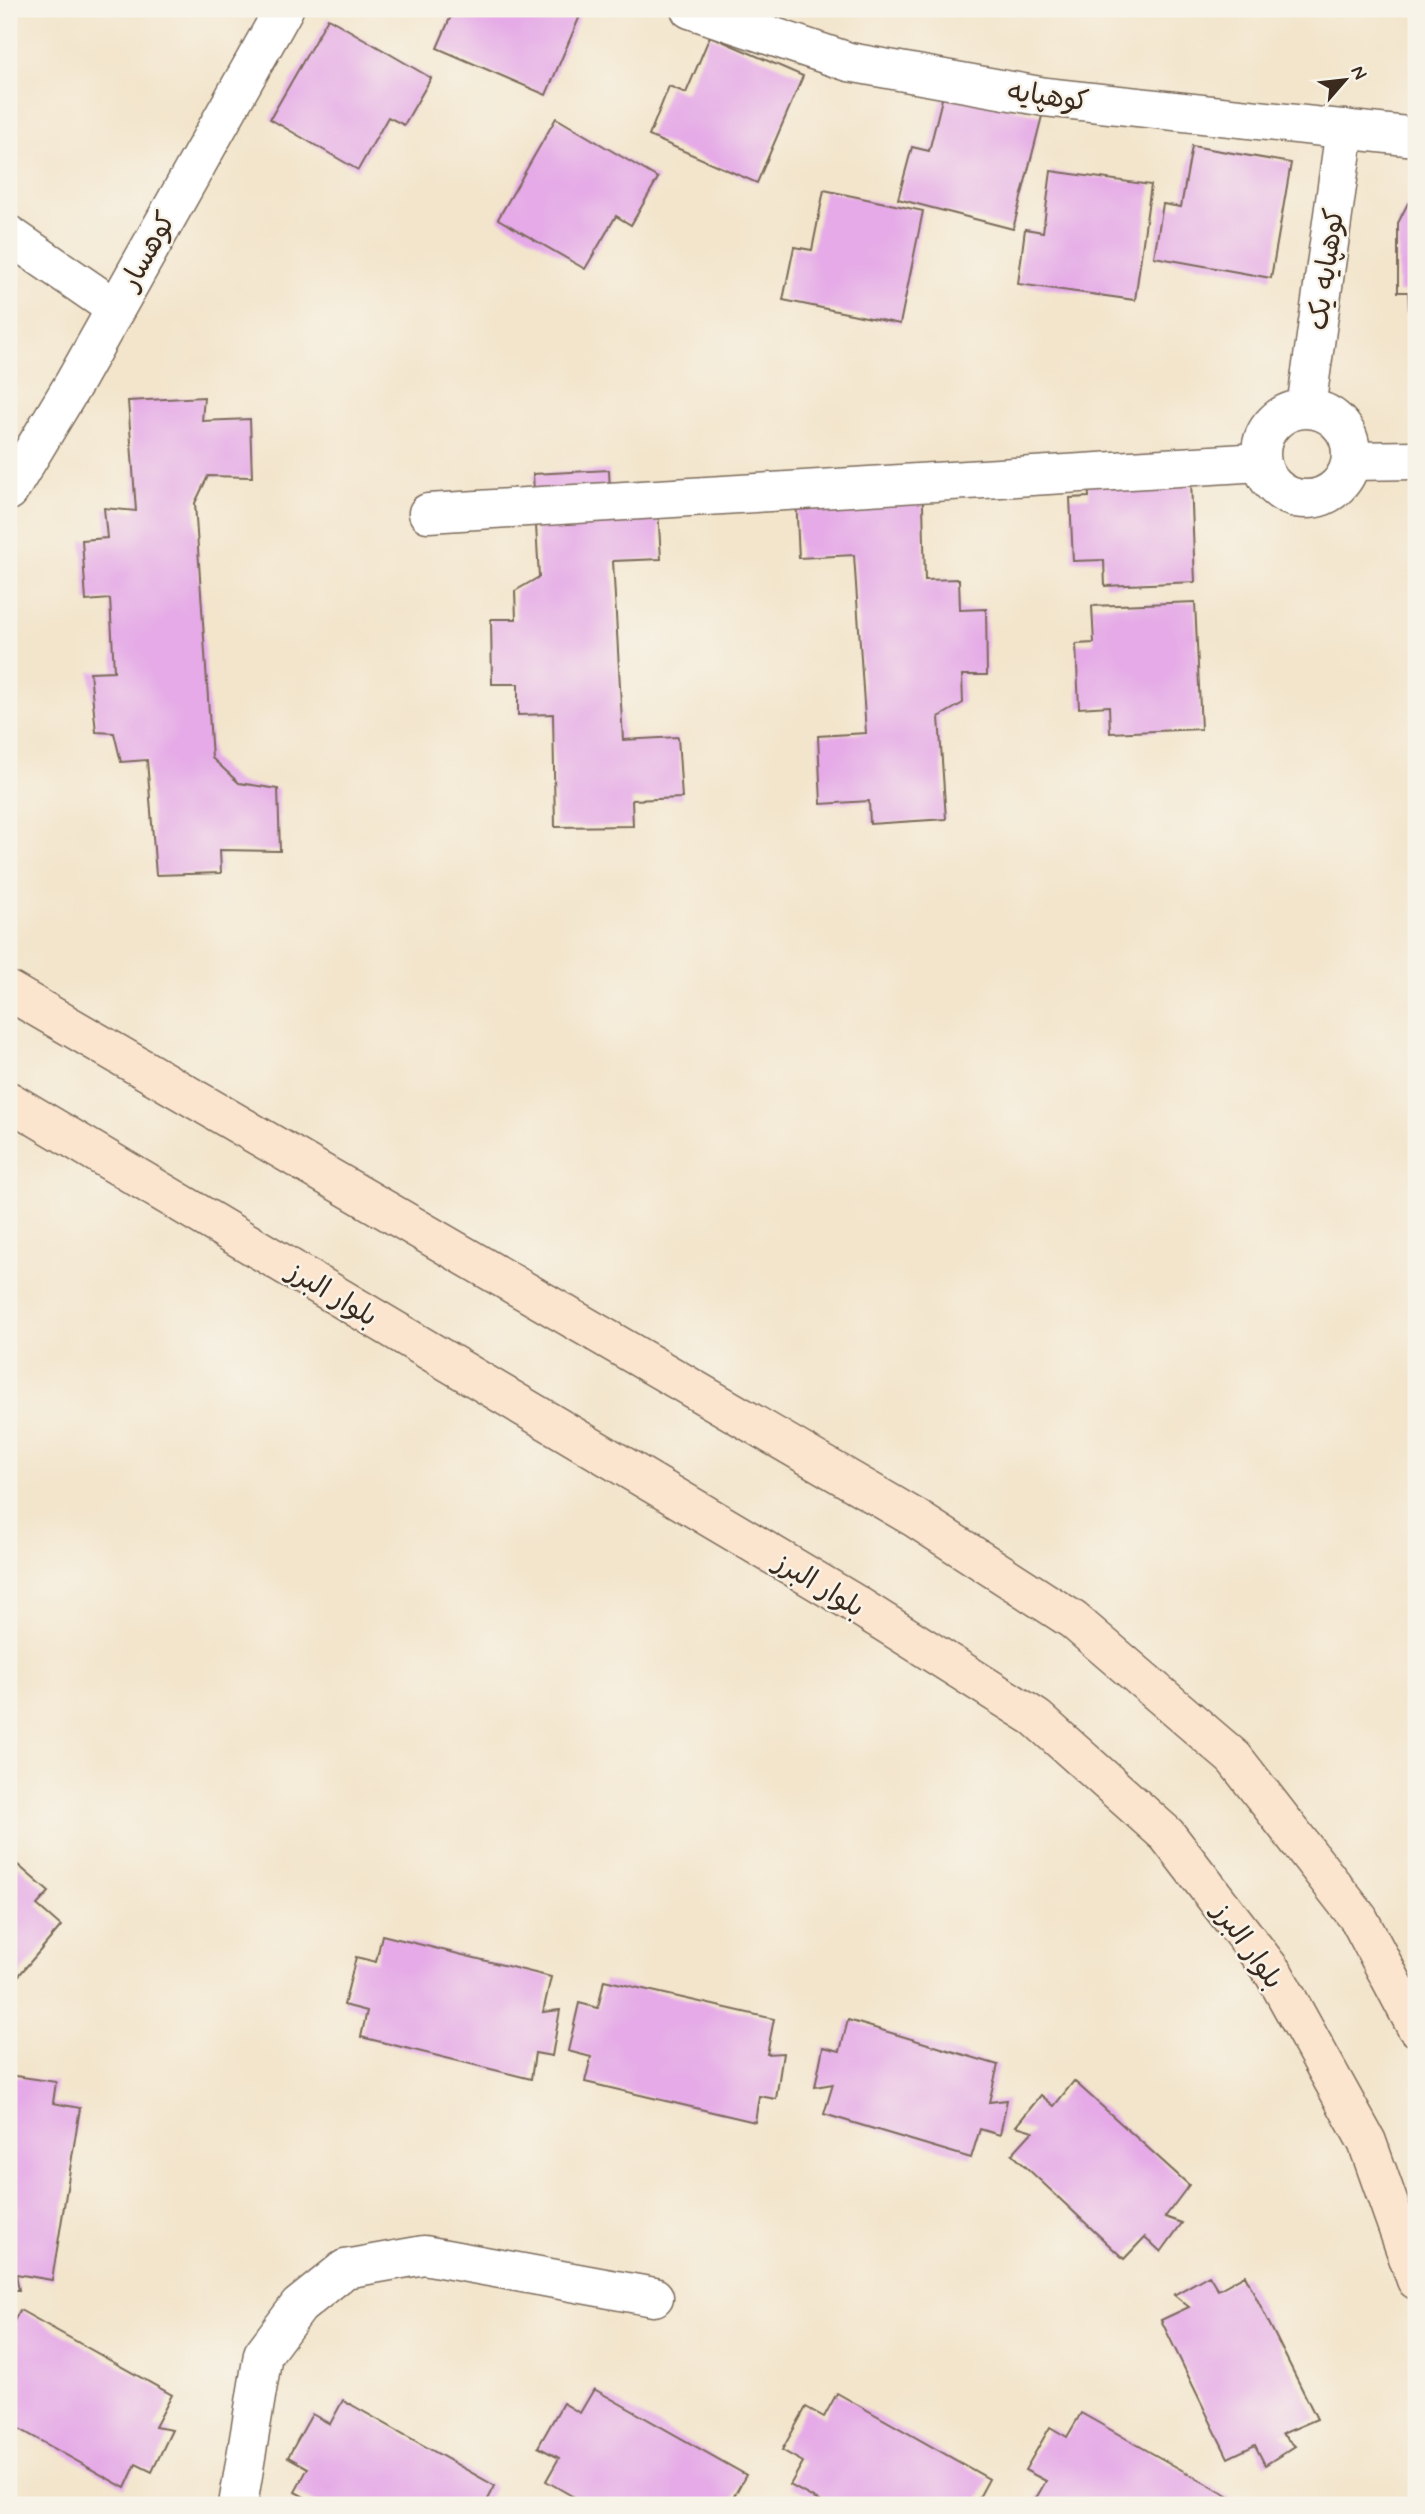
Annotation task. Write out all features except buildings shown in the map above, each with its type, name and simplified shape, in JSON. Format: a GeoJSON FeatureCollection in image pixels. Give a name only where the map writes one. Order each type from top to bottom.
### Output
{"type":"FeatureCollection","features":[{"type":"Feature","properties":{"kind":"main road"},"geometry":{"type":"LineString","coordinates":[[9,991],[902,1511],[1073,1620],[1234,1758],[1359,1919],[1416,2028]]}},
{"type":"Feature","properties":{"kind":"main road","name":"بلوار البرز"},"geometry":{"type":"LineString","coordinates":[[9,1101],[840,1595],[1036,1718],[1167,1835],[1274,1974],[1367,2143],[1416,2280]]}},
{"type":"Feature","properties":{"kind":"street","name":"کوهسار"},"geometry":{"type":"LineString","coordinates":[[9,491],[74,383],[284,9]]}},
{"type":"Feature","properties":{"kind":"street","name":"کوهپایه"},"geometry":{"type":"LineString","coordinates":[[690,9],[849,62],[1045,97],[1416,137]]}},
{"type":"Feature","properties":{"kind":"street","name":"کوهپایه یک"},"geometry":{"type":"LineString","coordinates":[[1306,408],[1345,129]]}},
{"type":"Feature","properties":{"kind":"street"},"geometry":{"type":"LineString","coordinates":[[9,235],[115,308]]}},
{"type":"Feature","properties":{"kind":"street"},"geometry":{"type":"LineString","coordinates":[[1306,408],[1330,415],[1342,425],[1349,439],[1351,461],[1346,476],[1338,487],[1325,496],[1309,500],[1289,497],[1275,488],[1266,477],[1261,462],[1261,446],[1269,427],[1290,411],[1306,408]]}},
{"type":"Feature","properties":{"kind":"street"},"geometry":{"type":"LineString","coordinates":[[1351,461],[1416,460]]}},
{"type":"Feature","properties":{"kind":"street"},"geometry":{"type":"LineString","coordinates":[[428,513],[1261,462]]}},
{"type":"Feature","properties":{"kind":"street"},"geometry":{"type":"LineString","coordinates":[[238,2505],[262,2354],[299,2306],[345,2269],[424,2255],[654,2297]]}}]}
